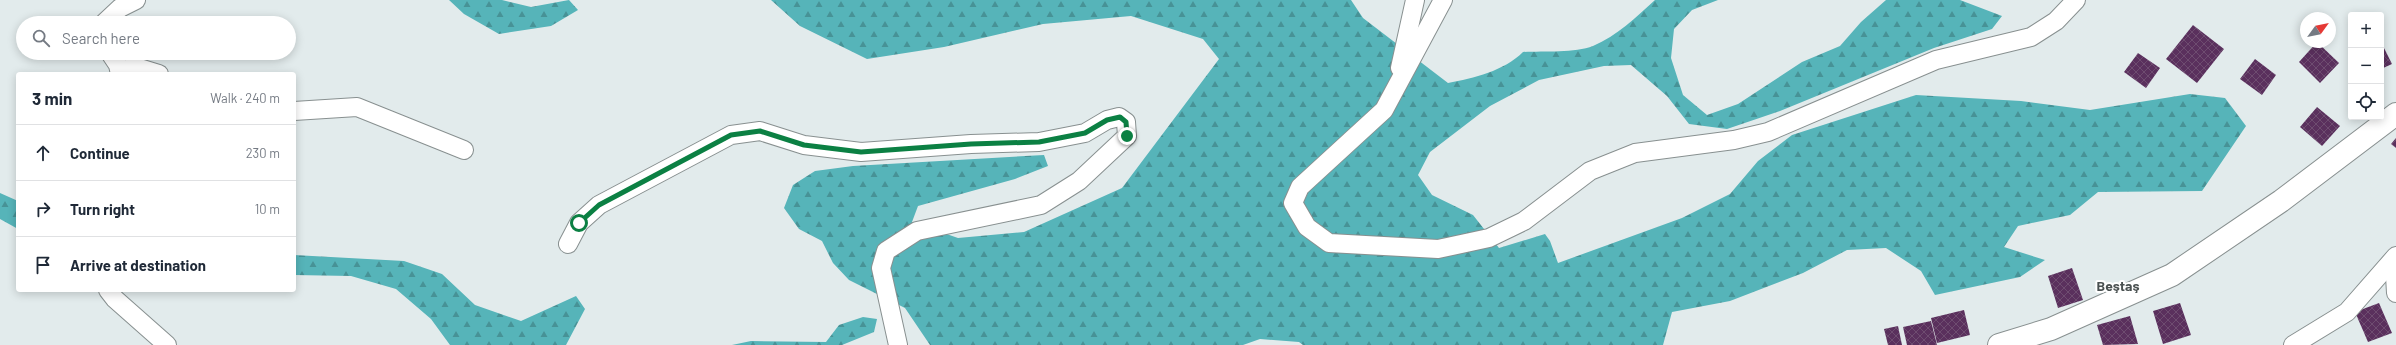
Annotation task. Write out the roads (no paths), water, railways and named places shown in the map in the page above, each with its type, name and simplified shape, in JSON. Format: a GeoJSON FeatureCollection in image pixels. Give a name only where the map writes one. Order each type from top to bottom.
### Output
{"type":"FeatureCollection","features":[{"type":"Feature","properties":{"kind":"street"},"geometry":{"type":"LineString","coordinates":[[111,16],[120,8],[136,0]]}},
{"type":"Feature","properties":{"kind":"street"},"geometry":{"type":"LineString","coordinates":[[1396,88],[1415,0]]}},
{"type":"Feature","properties":{"kind":"street"},"geometry":{"type":"LineString","coordinates":[[1443,0],[1384,110],[1300,187],[1295,197],[1293,203],[1307,227],[1329,243],[1438,250],[1489,238],[1524,220],[1590,171],[1635,153],[1734,140],[1768,132],[1936,60],[2031,37],[2056,21],[2076,0]]}},
{"type":"Feature","properties":{"kind":"street"},"geometry":{"type":"LineString","coordinates":[[115,60],[120,72]]}},
{"type":"Feature","properties":{"kind":"street"},"geometry":{"type":"LineString","coordinates":[[124,72],[133,66],[152,72]]}},
{"type":"Feature","properties":{"kind":"street"},"geometry":{"type":"LineString","coordinates":[[296,111],[357,107],[464,150]]}},
{"type":"Feature","properties":{"kind":"street"},"geometry":{"type":"LineString","coordinates":[[1999,345],[2051,329],[2172,275],[2281,202],[2396,114]]}},
{"type":"Feature","properties":{"kind":"street"},"geometry":{"type":"LineString","coordinates":[[568,244],[579,223],[599,205],[731,135],[760,131],[804,145],[861,152],[971,144],[1039,142],[1085,133],[1107,120],[1120,117],[1126,122],[1127,136],[1079,181],[1041,205],[917,231],[886,251],[881,268],[898,345]]}},
{"type":"Feature","properties":{"kind":"street"},"geometry":{"type":"LineString","coordinates":[[2395,257],[2396,293]]}},
{"type":"Feature","properties":{"kind":"street"},"geometry":{"type":"LineString","coordinates":[[2293,345],[2348,312],[2395,257]]}},
{"type":"Feature","properties":{"kind":"street"},"geometry":{"type":"LineString","coordinates":[[109,292],[115,300],[167,345]]}},
{"type":"Feature","properties":{"kind":"district","name":"Beştaş"},"geometry":{"type":"Point","coordinates":[2118,286]}}]}
